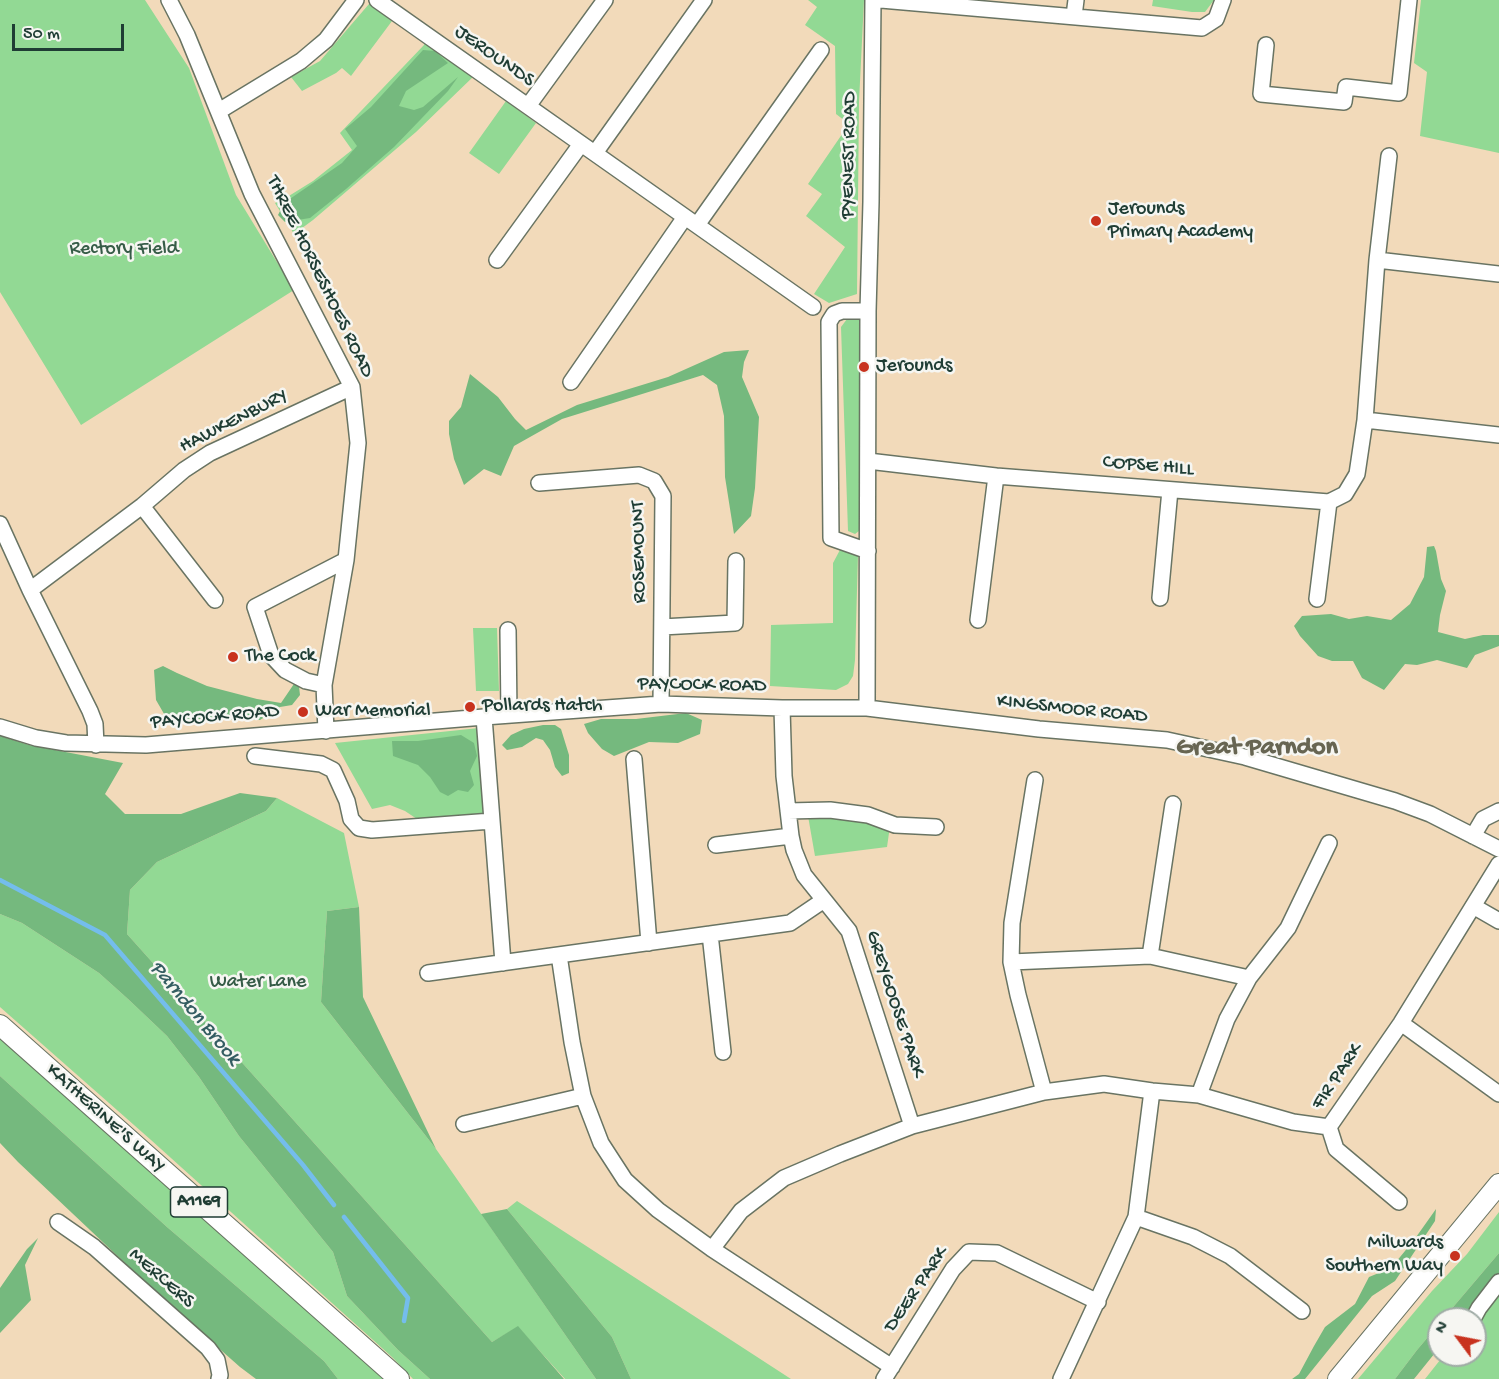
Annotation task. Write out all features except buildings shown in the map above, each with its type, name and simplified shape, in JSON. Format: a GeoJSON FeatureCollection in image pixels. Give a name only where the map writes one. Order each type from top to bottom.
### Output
{"type":"FeatureCollection","features":[{"type":"Feature","properties":{"kind":"main road","name":"KATHERINE'S WAY"},"geometry":{"type":"LineString","coordinates":[[0,1025],[399,1379]]}},
{"type":"Feature","properties":{"kind":"main road"},"geometry":{"type":"LineString","coordinates":[[1338,1379],[1499,1184]]}},
{"type":"Feature","properties":{"kind":"street","name":"THREE HORSESHOES ROAD"},"geometry":{"type":"LineString","coordinates":[[169,0],[187,35],[252,194],[352,387],[358,443],[346,560],[324,685],[326,730]]}},
{"type":"Feature","properties":{"kind":"street"},"geometry":{"type":"LineString","coordinates":[[219,111],[301,61],[326,40],[356,0]]}},
{"type":"Feature","properties":{"kind":"street","name":"JEROUNDS"},"geometry":{"type":"LineString","coordinates":[[377,0],[813,307]]}},
{"type":"Feature","properties":{"kind":"street","name":"JEROUNDS"},"geometry":{"type":"LineString","coordinates":[[528,106],[604,0]]}},
{"type":"Feature","properties":{"kind":"street"},"geometry":{"type":"LineString","coordinates":[[595,153],[704,0]]}},
{"type":"Feature","properties":{"kind":"street","name":"PYENEST ROAD"},"geometry":{"type":"LineString","coordinates":[[867,708],[868,311],[873,0]]}},
{"type":"Feature","properties":{"kind":"street"},"geometry":{"type":"LineString","coordinates":[[880,0],[969,4],[1202,28],[1216,19],[1222,0]]}},
{"type":"Feature","properties":{"kind":"street"},"geometry":{"type":"LineString","coordinates":[[1074,16],[1076,0]]}},
{"type":"Feature","properties":{"kind":"street"},"geometry":{"type":"LineString","coordinates":[[1266,45],[1261,94],[1344,102],[1346,87],[1399,93],[1409,0]]}},
{"type":"Feature","properties":{"kind":"street"},"geometry":{"type":"LineString","coordinates":[[571,382],[822,50]]}},
{"type":"Feature","properties":{"kind":"street"},"geometry":{"type":"LineString","coordinates":[[497,260],[581,144]]}},
{"type":"Feature","properties":{"kind":"street"},"geometry":{"type":"LineString","coordinates":[[1317,599],[1329,502],[1345,494],[1357,474],[1365,420],[1377,260],[1389,156]]}},
{"type":"Feature","properties":{"kind":"street"},"geometry":{"type":"LineString","coordinates":[[1377,260],[1499,274]]}},
{"type":"Feature","properties":{"kind":"street"},"geometry":{"type":"LineString","coordinates":[[868,311],[842,311],[834,314],[829,322],[831,538],[868,551]]}},
{"type":"Feature","properties":{"kind":"street","name":"HAWKENBURY"},"geometry":{"type":"LineString","coordinates":[[30,590],[142,506],[184,470],[210,453],[352,387]]}},
{"type":"Feature","properties":{"kind":"street"},"geometry":{"type":"LineString","coordinates":[[1365,420],[1499,435]]}},
{"type":"Feature","properties":{"kind":"street","name":"COPSE HILL"},"geometry":{"type":"LineString","coordinates":[[868,461],[996,476],[1329,502]]}},
{"type":"Feature","properties":{"kind":"street","name":"ROSEMOUNT"},"geometry":{"type":"LineString","coordinates":[[539,483],[639,475],[654,480],[663,496],[662,704]]}},
{"type":"Feature","properties":{"kind":"street"},"geometry":{"type":"LineString","coordinates":[[978,620],[996,476]]}},
{"type":"Feature","properties":{"kind":"street"},"geometry":{"type":"LineString","coordinates":[[1160,598],[1170,490]]}},
{"type":"Feature","properties":{"kind":"street"},"geometry":{"type":"LineString","coordinates":[[142,506],[215,600]]}},
{"type":"Feature","properties":{"kind":"street"},"geometry":{"type":"LineString","coordinates":[[0,524],[90,711],[95,724],[96,745]]}},
{"type":"Feature","properties":{"kind":"street"},"geometry":{"type":"LineString","coordinates":[[324,685],[306,681],[285,670],[270,655],[255,607],[346,560]]}},
{"type":"Feature","properties":{"kind":"street"},"geometry":{"type":"LineString","coordinates":[[662,627],[735,623],[736,561]]}},
{"type":"Feature","properties":{"kind":"street"},"geometry":{"type":"LineString","coordinates":[[508,630],[509,715]]}},
{"type":"Feature","properties":{"kind":"street","name":"PAYCOCK ROAD"},"geometry":{"type":"LineString","coordinates":[[0,727],[36,738],[66,743],[146,745],[662,704],[867,708]]}},
{"type":"Feature","properties":{"kind":"street","name":"GREYGOOSE PARK"},"geometry":{"type":"LineString","coordinates":[[782,708],[784,776],[791,836],[804,875],[849,932],[912,1126]]}},
{"type":"Feature","properties":{"kind":"street","name":"KINGSMOOR ROAD"},"geometry":{"type":"LineString","coordinates":[[867,708],[1039,729],[1167,740],[1245,757],[1395,801],[1430,814],[1499,849]]}},
{"type":"Feature","properties":{"kind":"street"},"geometry":{"type":"LineString","coordinates":[[484,717],[503,963]]}},
{"type":"Feature","properties":{"kind":"street"},"geometry":{"type":"LineString","coordinates":[[255,756],[321,764],[333,770],[347,801],[351,819],[359,828],[372,830],[492,820]]}},
{"type":"Feature","properties":{"kind":"street"},"geometry":{"type":"LineString","coordinates":[[634,759],[650,943]]}},
{"type":"Feature","properties":{"kind":"street"},"geometry":{"type":"LineString","coordinates":[[1035,780],[1012,923],[1011,962],[1044,1092]]}},
{"type":"Feature","properties":{"kind":"street"},"geometry":{"type":"LineString","coordinates":[[1150,956],[1173,804]]}},
{"type":"Feature","properties":{"kind":"street"},"geometry":{"type":"LineString","coordinates":[[788,811],[830,810],[868,815],[895,825],[936,827]]}},
{"type":"Feature","properties":{"kind":"street"},"geometry":{"type":"LineString","coordinates":[[1473,836],[1484,819],[1499,811]]}},
{"type":"Feature","properties":{"kind":"street"},"geometry":{"type":"LineString","coordinates":[[716,845],[791,836]]}},
{"type":"Feature","properties":{"kind":"street"},"geometry":{"type":"LineString","coordinates":[[1199,1095],[1227,1019],[1249,978],[1288,928],[1329,843]]}},
{"type":"Feature","properties":{"kind":"street","name":"FIR PARK"},"geometry":{"type":"LineString","coordinates":[[1399,1202],[1336,1149],[1329,1127],[1401,1023],[1499,864]]}},
{"type":"Feature","properties":{"kind":"street"},"geometry":{"type":"LineString","coordinates":[[428,974],[789,923],[824,900]]}},
{"type":"Feature","properties":{"kind":"street"},"geometry":{"type":"LineString","coordinates":[[1473,906],[1499,921]]}},
{"type":"Feature","properties":{"kind":"street"},"geometry":{"type":"LineString","coordinates":[[710,934],[723,1052]]}},
{"type":"Feature","properties":{"kind":"street"},"geometry":{"type":"LineString","coordinates":[[559,955],[583,1096],[601,1143],[625,1180],[658,1210],[711,1249],[888,1373]]}},
{"type":"Feature","properties":{"kind":"street"},"geometry":{"type":"LineString","coordinates":[[1011,962],[1150,956],[1249,978]]}},
{"type":"Feature","properties":{"kind":"street"},"geometry":{"type":"LineString","coordinates":[[1401,1023],[1499,1094]]}},
{"type":"Feature","properties":{"kind":"street"},"geometry":{"type":"LineString","coordinates":[[711,1249],[741,1211],[784,1178],[912,1126],[1044,1092],[1104,1084],[1199,1095],[1293,1122],[1329,1127]]}},
{"type":"Feature","properties":{"kind":"street"},"geometry":{"type":"LineString","coordinates":[[1066,1377],[1136,1217],[1152,1091]]}},
{"type":"Feature","properties":{"kind":"street"},"geometry":{"type":"LineString","coordinates":[[464,1124],[583,1096]]}},
{"type":"Feature","properties":{"kind":"street"},"geometry":{"type":"LineString","coordinates":[[1136,1217],[1193,1237],[1230,1256],[1302,1311]]}},
{"type":"Feature","properties":{"kind":"street","name":"MERCERS"},"geometry":{"type":"LineString","coordinates":[[58,1222],[94,1247],[208,1347],[217,1360],[219,1379]]}},
{"type":"Feature","properties":{"kind":"street","name":"DEER PARK"},"geometry":{"type":"LineString","coordinates":[[888,1373],[953,1269],[969,1252],[996,1252],[1098,1302]]}},
{"type":"Feature","properties":{"kind":"street"},"geometry":{"type":"LineString","coordinates":[[1480,1307],[1499,1282]]}},
{"type":"Feature","properties":{"kind":"green space","name":"Rectory Field"},"geometry":{"type":"Polygon","coordinates":[[[0,0],[145,0],[189,68],[236,195],[294,290],[81,425],[0,292],[0,0]]]}},
{"type":"Feature","properties":{"kind":"green space"},"geometry":{"type":"Polygon","coordinates":[[[808,0],[864,0],[859,102],[857,294],[829,303],[814,294],[845,247],[806,216],[822,194],[808,184],[849,124],[836,114],[835,46],[805,25],[817,7],[808,0]]]}},
{"type":"Feature","properties":{"kind":"green space"},"geometry":{"type":"Polygon","coordinates":[[[1153,0],[1214,0],[1205,12],[1192,12],[1152,6],[1153,0]]]}},
{"type":"Feature","properties":{"kind":"green space"},"geometry":{"type":"Polygon","coordinates":[[[1421,0],[1499,0],[1499,153],[1420,136],[1427,72],[1414,63],[1421,0]]]}},
{"type":"Feature","properties":{"kind":"green space"},"geometry":{"type":"Polygon","coordinates":[[[369,4],[392,21],[351,76],[342,68],[302,91],[291,77],[320,61],[369,4]]]}},
{"type":"Feature","properties":{"kind":"green space"},"geometry":{"type":"Polygon","coordinates":[[[426,40],[475,75],[416,132],[294,234],[275,203],[313,181],[352,150],[340,133],[424,45],[426,40]]]}},
{"type":"Feature","properties":{"kind":"green space"},"geometry":{"type":"Polygon","coordinates":[[[423,50],[435,51],[448,63],[406,91],[399,106],[414,110],[423,107],[458,77],[448,91],[394,147],[310,218],[285,222],[278,215],[284,203],[342,163],[357,146],[345,129],[371,107],[423,50]]]}},
{"type":"Feature","properties":{"kind":"green space"},"geometry":{"type":"Polygon","coordinates":[[[506,101],[536,123],[499,174],[469,153],[506,101]]]}},
{"type":"Feature","properties":{"kind":"green space"},"geometry":{"type":"Polygon","coordinates":[[[859,318],[859,531],[855,534],[848,531],[841,327],[847,319],[859,318]]]}},
{"type":"Feature","properties":{"kind":"green space"},"geometry":{"type":"Polygon","coordinates":[[[749,350],[744,362],[742,377],[759,417],[755,488],[751,516],[734,534],[725,477],[724,416],[717,385],[703,375],[562,419],[514,446],[501,476],[484,469],[464,485],[454,459],[449,421],[461,407],[470,374],[498,397],[526,430],[577,405],[668,377],[724,352],[749,350]]]}},
{"type":"Feature","properties":{"kind":"green space"},"geometry":{"type":"Polygon","coordinates":[[[1434,546],[1446,591],[1438,632],[1465,639],[1483,635],[1499,635],[1499,646],[1475,655],[1467,668],[1437,660],[1417,665],[1405,664],[1384,690],[1362,678],[1353,661],[1332,661],[1318,656],[1300,636],[1294,626],[1302,616],[1331,614],[1349,619],[1367,616],[1391,620],[1410,604],[1424,577],[1427,547],[1434,546]]]}},
{"type":"Feature","properties":{"kind":"green space"},"geometry":{"type":"Polygon","coordinates":[[[841,548],[858,555],[853,676],[848,684],[836,690],[770,686],[771,625],[833,623],[833,563],[841,548]]]}},
{"type":"Feature","properties":{"kind":"green space"},"geometry":{"type":"Polygon","coordinates":[[[473,628],[497,628],[499,691],[476,691],[473,628]]]}},
{"type":"Feature","properties":{"kind":"green space"},"geometry":{"type":"Polygon","coordinates":[[[163,666],[207,686],[281,703],[298,678],[300,695],[292,705],[280,707],[260,720],[167,719],[156,700],[154,670],[163,666]]]}},
{"type":"Feature","properties":{"kind":"green space"},"geometry":{"type":"Polygon","coordinates":[[[686,713],[702,720],[700,734],[678,743],[649,742],[614,756],[602,749],[588,733],[584,724],[601,719],[636,719],[686,713]]]}},
{"type":"Feature","properties":{"kind":"green space"},"geometry":{"type":"Polygon","coordinates":[[[555,725],[561,729],[569,755],[569,773],[562,776],[555,767],[550,750],[543,740],[536,738],[522,747],[507,750],[502,745],[511,735],[524,729],[555,725]]]}},
{"type":"Feature","properties":{"kind":"green space"},"geometry":{"type":"Polygon","coordinates":[[[479,728],[484,814],[420,821],[390,805],[372,809],[335,743],[479,728]]]}},
{"type":"Feature","properties":{"kind":"green space"},"geometry":{"type":"Polygon","coordinates":[[[461,735],[474,743],[477,756],[470,771],[474,785],[468,792],[458,790],[448,796],[440,792],[418,765],[393,756],[392,741],[418,741],[461,735]]]}},
{"type":"Feature","properties":{"kind":"green space"},"geometry":{"type":"Polygon","coordinates":[[[0,736],[29,745],[123,763],[105,794],[125,814],[181,814],[240,793],[277,798],[266,811],[157,862],[130,890],[127,934],[492,1342],[518,1326],[564,1379],[430,1379],[398,1350],[347,1296],[333,1252],[239,1136],[199,1077],[167,1036],[99,973],[22,923],[0,914],[0,736]]]}},
{"type":"Feature","properties":{"kind":"green space","name":"Water Lane"},"geometry":{"type":"Polygon","coordinates":[[[277,798],[344,833],[359,907],[327,911],[321,1002],[436,1149],[596,1379],[565,1379],[518,1327],[492,1342],[127,934],[130,890],[157,862],[266,811],[277,798]]]}},
{"type":"Feature","properties":{"kind":"green space"},"geometry":{"type":"Polygon","coordinates":[[[868,815],[890,826],[887,847],[815,856],[808,816],[868,815]]]}},
{"type":"Feature","properties":{"kind":"green space"},"geometry":{"type":"Polygon","coordinates":[[[359,907],[363,997],[436,1149],[321,1002],[327,911],[359,907]]]}},
{"type":"Feature","properties":{"kind":"green space"},"geometry":{"type":"Polygon","coordinates":[[[0,914],[22,923],[99,973],[167,1036],[199,1077],[239,1136],[333,1252],[347,1296],[398,1350],[430,1379],[413,1379],[393,1358],[151,1140],[0,1007],[0,914]]]}},
{"type":"Feature","properties":{"kind":"green space"},"geometry":{"type":"Polygon","coordinates":[[[0,1034],[388,1379],[338,1379],[324,1361],[167,1227],[0,1076],[0,1034]]]}},
{"type":"Feature","properties":{"kind":"green space"},"geometry":{"type":"Polygon","coordinates":[[[0,1076],[167,1227],[324,1361],[338,1379],[256,1379],[162,1298],[0,1143],[0,1076]]]}},
{"type":"Feature","properties":{"kind":"green space"},"geometry":{"type":"Polygon","coordinates":[[[517,1201],[791,1379],[631,1379],[612,1337],[507,1209],[517,1201]]]}},
{"type":"Feature","properties":{"kind":"green space"},"geometry":{"type":"Polygon","coordinates":[[[507,1209],[612,1337],[631,1379],[596,1379],[481,1214],[507,1209]]]}},
{"type":"Feature","properties":{"kind":"green space"},"geometry":{"type":"Polygon","coordinates":[[[1436,1209],[1435,1221],[1395,1281],[1372,1296],[1305,1379],[1292,1379],[1299,1374],[1325,1327],[1355,1304],[1369,1277],[1391,1268],[1436,1209]]]}},
{"type":"Feature","properties":{"kind":"green space"},"geometry":{"type":"Polygon","coordinates":[[[1499,1212],[1499,1253],[1453,1307],[1427,1307],[1427,1338],[1395,1379],[1358,1379],[1432,1291],[1467,1254],[1499,1212]]]}},
{"type":"Feature","properties":{"kind":"green space"},"geometry":{"type":"Polygon","coordinates":[[[38,1238],[25,1265],[31,1300],[0,1333],[0,1288],[27,1249],[38,1238]]]}},
{"type":"Feature","properties":{"kind":"green space"},"geometry":{"type":"Polygon","coordinates":[[[1499,1253],[1499,1276],[1472,1307],[1453,1307],[1499,1253]]]}},
{"type":"Feature","properties":{"kind":"green space"},"geometry":{"type":"Polygon","coordinates":[[[1499,1287],[1499,1379],[1425,1379],[1434,1367],[1487,1367],[1487,1307],[1484,1307],[1499,1287]]]}},
{"type":"Feature","properties":{"kind":"green space"},"geometry":{"type":"Polygon","coordinates":[[[1427,1338],[1427,1363],[1414,1379],[1395,1379],[1427,1338]]]}},
{"type":"Feature","properties":{"kind":"waterway","name":"Parndon Brook"},"geometry":{"type":"LineString","coordinates":[[0,880],[105,935],[303,1165],[334,1205]]}},
{"type":"Feature","properties":{"kind":"waterway","name":"Parndon Brook"},"geometry":{"type":"LineString","coordinates":[[344,1217],[408,1298],[404,1321]]}},
{"type":"Feature","properties":{"kind":"place","name":"Jerounds Primary Academy"},"geometry":{"type":"Point","coordinates":[1096,221]}},
{"type":"Feature","properties":{"kind":"place","name":"Jerounds"},"geometry":{"type":"Point","coordinates":[864,367]}},
{"type":"Feature","properties":{"kind":"place","name":"The Cock"},"geometry":{"type":"Point","coordinates":[233,657]}},
{"type":"Feature","properties":{"kind":"place","name":"Pollards Hatch"},"geometry":{"type":"Point","coordinates":[470,707]}},
{"type":"Feature","properties":{"kind":"place","name":"War Memorial"},"geometry":{"type":"Point","coordinates":[303,712]}},
{"type":"Feature","properties":{"kind":"place","name":"Milwards Southern Way"},"geometry":{"type":"Point","coordinates":[1455,1256]}},
{"type":"Feature","properties":{"kind":"district","name":"Great Parndon"},"geometry":{"type":"Point","coordinates":[1257,749]}}]}
